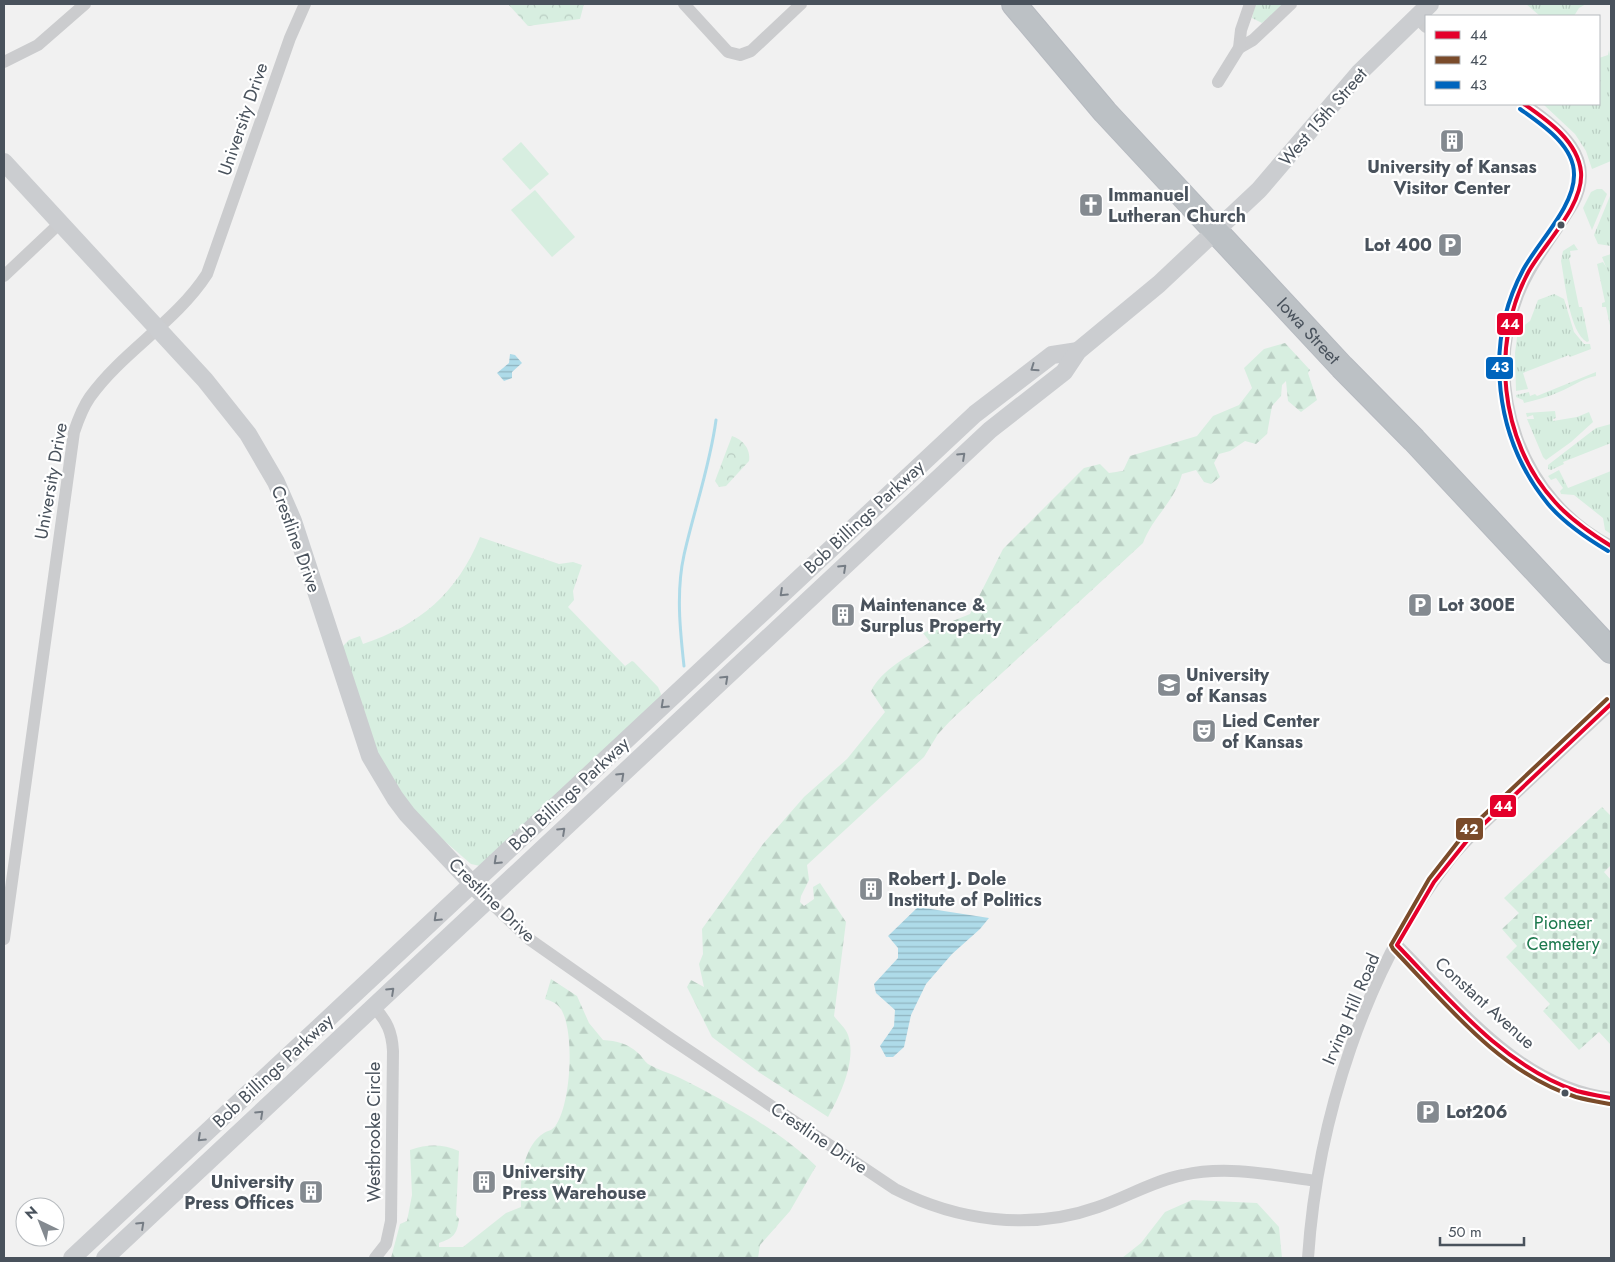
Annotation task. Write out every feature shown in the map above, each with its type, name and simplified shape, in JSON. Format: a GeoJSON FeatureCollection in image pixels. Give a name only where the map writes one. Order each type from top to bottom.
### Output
{"type":"FeatureCollection","features":[{"type":"Feature","properties":{"kind":"highway","name":"Iowa Street"},"geometry":{"type":"LineString","coordinates":[[1014,4],[1105,112],[1611,651]]}},
{"type":"Feature","properties":{"kind":"main road","name":"West 15th Street"},"geometry":{"type":"LineString","coordinates":[[1216,230],[1272,176],[1359,73],[1421,22],[1430,4]]}},
{"type":"Feature","properties":{"kind":"main road","name":"Crestline Drive"},"geometry":{"type":"LineString","coordinates":[[4,162],[228,408],[264,460],[293,522],[370,756],[407,814],[488,900]]}},
{"type":"Feature","properties":{"kind":"main road","name":"Bob Billings Parkway"},"geometry":{"type":"LineString","coordinates":[[105,1258],[990,430],[1064,372],[1078,351],[1136,305],[1216,230]]}},
{"type":"Feature","properties":{"kind":"main road","name":"Bob Billings Parkway"},"geometry":{"type":"LineString","coordinates":[[72,1258],[975,414],[1052,355],[1078,351]]}},
{"type":"Feature","properties":{"kind":"street"},"geometry":{"type":"LineString","coordinates":[[4,62],[38,45],[85,4]]}},
{"type":"Feature","properties":{"kind":"street","name":"University Drive"},"geometry":{"type":"LineString","coordinates":[[4,939],[72,437],[83,408],[95,391],[185,304],[206,274],[290,38],[305,4]]}},
{"type":"Feature","properties":{"kind":"street"},"geometry":{"type":"LineString","coordinates":[[684,4],[728,52],[740,56],[751,51],[801,4]]}},
{"type":"Feature","properties":{"kind":"street"},"geometry":{"type":"LineString","coordinates":[[1218,82],[1239,48],[1250,4]]}},
{"type":"Feature","properties":{"kind":"street"},"geometry":{"type":"LineString","coordinates":[[1239,48],[1253,40],[1291,4]]}},
{"type":"Feature","properties":{"kind":"street"},"geometry":{"type":"LineString","coordinates":[[1245,19],[1259,28],[1268,26]]}},
{"type":"Feature","properties":{"kind":"street"},"geometry":{"type":"LineString","coordinates":[[1525,105],[1560,132],[1571,145],[1580,161],[1582,178],[1580,191],[1526,278],[1512,312],[1504,365],[1508,405],[1520,446],[1540,484],[1576,522],[1611,546]]}},
{"type":"Feature","properties":{"kind":"street"},"geometry":{"type":"LineString","coordinates":[[4,276],[60,224]]}},
{"type":"Feature","properties":{"kind":"street","name":"Irving Hill Road"},"geometry":{"type":"LineString","coordinates":[[1308,1258],[1316,1182],[1333,1105],[1348,1056],[1372,994],[1397,945],[1434,882],[1470,837],[1607,708]]}},
{"type":"Feature","properties":{"kind":"street","name":"Crestline Drive"},"geometry":{"type":"LineString","coordinates":[[488,900],[529,939],[670,1038],[895,1189],[928,1204],[978,1217],[1032,1220],[1081,1212],[1160,1181],[1203,1172],[1248,1172],[1316,1182]]}},
{"type":"Feature","properties":{"kind":"street","name":"Constant Avenue"},"geometry":{"type":"LineString","coordinates":[[1397,945],[1465,1013],[1516,1058],[1564,1085],[1611,1098]]}},
{"type":"Feature","properties":{"kind":"street","name":"Westbrooke Circle"},"geometry":{"type":"LineString","coordinates":[[374,1007],[388,1024],[392,1034],[391,1221],[386,1244],[375,1258]]}},
{"type":"Feature","properties":{"kind":"green space"},"geometry":{"type":"Polygon","coordinates":[[[508,4],[584,4],[580,19],[528,26],[508,4]]]}},
{"type":"Feature","properties":{"kind":"green space"},"geometry":{"type":"Polygon","coordinates":[[[1255,4],[1285,4],[1262,23],[1252,18],[1255,4]]]}},
{"type":"Feature","properties":{"kind":"green space"},"geometry":{"type":"Polygon","coordinates":[[[1526,4],[1586,4],[1579,8],[1575,15],[1539,15],[1526,4]]]}},
{"type":"Feature","properties":{"kind":"green space"},"geometry":{"type":"Polygon","coordinates":[[[1609,50],[1611,63],[1611,161],[1592,169],[1586,151],[1575,134],[1544,105],[1600,105],[1600,58],[1608,55],[1609,50]]]}},
{"type":"Feature","properties":{"kind":"green space"},"geometry":{"type":"Polygon","coordinates":[[[521,142],[549,174],[530,190],[502,159],[521,142]]]}},
{"type":"Feature","properties":{"kind":"green space"},"geometry":{"type":"Polygon","coordinates":[[[1602,189],[1607,194],[1592,230],[1583,208],[1591,192],[1602,189]]]}},
{"type":"Feature","properties":{"kind":"green space"},"geometry":{"type":"Polygon","coordinates":[[[535,190],[575,237],[552,257],[511,210],[535,190]]]}},
{"type":"Feature","properties":{"kind":"green space"},"geometry":{"type":"Polygon","coordinates":[[[1610,196],[1611,246],[1598,244],[1594,235],[1610,196]]]}},
{"type":"Feature","properties":{"kind":"green space"},"geometry":{"type":"Polygon","coordinates":[[[1574,244],[1578,250],[1570,251],[1571,257],[1569,258],[1579,307],[1582,307],[1589,341],[1587,342],[1576,328],[1572,317],[1561,261],[1563,251],[1574,244]]]}},
{"type":"Feature","properties":{"kind":"green space"},"geometry":{"type":"Polygon","coordinates":[[[1611,254],[1611,330],[1606,307],[1602,307],[1602,303],[1605,302],[1597,264],[1603,262],[1606,267],[1602,257],[1611,254]]]}},
{"type":"Feature","properties":{"kind":"green space"},"geometry":{"type":"Polygon","coordinates":[[[1554,294],[1564,299],[1574,332],[1584,344],[1590,344],[1591,349],[1570,357],[1569,355],[1523,373],[1528,389],[1516,391],[1515,353],[1518,330],[1530,321],[1538,300],[1554,294]]]}},
{"type":"Feature","properties":{"kind":"green space"},"geometry":{"type":"Polygon","coordinates":[[[1285,343],[1310,370],[1308,373],[1317,400],[1301,412],[1288,401],[1286,381],[1282,385],[1281,396],[1272,406],[1267,434],[1256,444],[1245,441],[1230,451],[1219,454],[1214,463],[1220,477],[1211,484],[1204,482],[1196,470],[1182,474],[1174,493],[1152,525],[1143,543],[952,719],[938,734],[924,757],[807,865],[809,880],[800,902],[804,906],[814,899],[813,887],[820,883],[846,922],[834,1016],[847,1032],[850,1045],[849,1066],[842,1088],[828,1117],[760,1073],[712,1037],[687,987],[691,980],[704,987],[699,964],[703,954],[702,929],[763,844],[804,797],[847,759],[885,712],[871,691],[876,683],[889,670],[930,642],[923,633],[970,614],[1003,549],[1084,468],[1100,464],[1109,473],[1123,471],[1130,456],[1197,436],[1213,416],[1239,405],[1252,388],[1244,368],[1264,349],[1285,343]]]}},
{"type":"Feature","properties":{"kind":"green space"},"geometry":{"type":"Polygon","coordinates":[[[1596,372],[1596,376],[1546,397],[1524,403],[1523,400],[1516,397],[1516,395],[1529,392],[1530,396],[1535,394],[1537,396],[1596,372]]]}},
{"type":"Feature","properties":{"kind":"green space"},"geometry":{"type":"Polygon","coordinates":[[[1555,411],[1556,418],[1553,421],[1577,417],[1589,412],[1593,422],[1571,442],[1546,460],[1527,419],[1534,419],[1533,415],[1527,417],[1526,413],[1555,411]]]}},
{"type":"Feature","properties":{"kind":"green space"},"geometry":{"type":"Polygon","coordinates":[[[1611,424],[1611,443],[1563,462],[1564,464],[1551,470],[1548,469],[1548,465],[1596,428],[1611,424]]]}},
{"type":"Feature","properties":{"kind":"green space"},"geometry":{"type":"Polygon","coordinates":[[[732,436],[739,439],[745,445],[749,452],[749,461],[726,486],[719,487],[715,481],[732,436]]]}},
{"type":"Feature","properties":{"kind":"green space"},"geometry":{"type":"Polygon","coordinates":[[[1559,470],[1568,488],[1611,471],[1611,534],[1605,530],[1603,518],[1574,495],[1561,494],[1560,491],[1563,488],[1556,478],[1551,480],[1548,476],[1559,470]]]}},
{"type":"Feature","properties":{"kind":"green space"},"geometry":{"type":"Polygon","coordinates":[[[480,537],[559,564],[573,562],[582,565],[573,591],[574,600],[568,607],[625,666],[632,661],[634,662],[658,687],[661,694],[660,699],[480,866],[471,864],[434,832],[406,802],[379,760],[342,647],[349,640],[360,636],[363,644],[402,627],[419,617],[448,590],[460,575],[480,537]]]}},
{"type":"Feature","properties":{"kind":"green space","name":"Pioneer Cemetery"},"geometry":{"type":"Polygon","coordinates":[[[1602,807],[1611,816],[1611,865],[1604,872],[1611,880],[1611,1045],[1599,1032],[1579,1050],[1543,1011],[1550,1004],[1506,957],[1517,946],[1502,929],[1519,913],[1504,898],[1602,807]]]}},
{"type":"Feature","properties":{"kind":"green space"},"geometry":{"type":"Polygon","coordinates":[[[551,979],[577,996],[589,1023],[603,1040],[626,1045],[639,1054],[648,1064],[680,1078],[734,1107],[769,1128],[816,1166],[790,1211],[760,1245],[758,1258],[391,1258],[400,1224],[407,1221],[412,1195],[410,1150],[435,1146],[459,1151],[456,1215],[459,1219],[458,1224],[453,1235],[439,1243],[439,1247],[463,1247],[506,1213],[521,1207],[523,1167],[526,1157],[537,1138],[556,1125],[561,1115],[568,1085],[570,1050],[565,1020],[561,1009],[554,1002],[545,999],[551,979]]]}},
{"type":"Feature","properties":{"kind":"green space"},"geometry":{"type":"Polygon","coordinates":[[[1192,1200],[1257,1203],[1279,1227],[1282,1258],[1122,1258],[1141,1243],[1165,1212],[1192,1200]]]}},
{"type":"Feature","properties":{"kind":"water"},"geometry":{"type":"Polygon","coordinates":[[[510,354],[515,355],[522,363],[512,372],[512,378],[504,381],[497,373],[509,363],[510,354]]]}},
{"type":"Feature","properties":{"kind":"water"},"geometry":{"type":"Polygon","coordinates":[[[918,907],[989,918],[980,929],[952,954],[926,984],[911,1015],[904,1047],[893,1057],[886,1057],[880,1046],[894,1026],[895,1010],[876,993],[874,984],[898,958],[898,948],[888,936],[918,907]]]}},
{"type":"Feature","properties":{"kind":"waterway"},"geometry":{"type":"LineString","coordinates":[[684,666],[679,610],[680,582],[684,555],[702,488],[716,420]]}},
{"type":"Feature","properties":{"kind":"transit line","name":"44"},"geometry":{"type":"LineString","coordinates":[[1525,105],[1551,124],[1568,141],[1579,161],[1581,172],[1580,185],[1570,210],[1529,271],[1517,299],[1509,328],[1505,359],[1506,390],[1512,421],[1522,450],[1536,477],[1555,502],[1581,526],[1611,546]]}},
{"type":"Feature","properties":{"kind":"transit line","name":"43"},"geometry":{"type":"LineString","coordinates":[[1520,109],[1555,136],[1569,154],[1573,163],[1574,174],[1569,199],[1523,270],[1510,299],[1503,329],[1499,360],[1501,391],[1506,421],[1516,451],[1530,478],[1548,504],[1576,530],[1608,551]]}},
{"type":"Feature","properties":{"kind":"transit line","name":"42"},"geometry":{"type":"LineString","coordinates":[[1607,699],[1465,833],[1429,879],[1391,945],[1454,1014],[1499,1054],[1548,1086],[1576,1097],[1610,1104]]}},
{"type":"Feature","properties":{"kind":"transit line","name":"44"},"geometry":{"type":"LineString","coordinates":[[1611,704],[1470,837],[1434,882],[1397,945],[1479,1029],[1525,1065],[1550,1080],[1577,1091],[1611,1098]]}},
{"type":"Feature","properties":{"kind":"place","name":"University of Kansas Visitor Center"},"geometry":{"type":"Point","coordinates":[1452,141]}},
{"type":"Feature","properties":{"kind":"place","name":"Immanuel Lutheran Church"},"geometry":{"type":"Point","coordinates":[1091,205]}},
{"type":"Feature","properties":{"kind":"place","name":"Lot 400"},"geometry":{"type":"Point","coordinates":[1450,245]}},
{"type":"Feature","properties":{"kind":"place","name":"Lot 300E"},"geometry":{"type":"Point","coordinates":[1420,605]}},
{"type":"Feature","properties":{"kind":"place","name":"Maintenance & Surplus Property"},"geometry":{"type":"Point","coordinates":[843,615]}},
{"type":"Feature","properties":{"kind":"place","name":"University of Kansas"},"geometry":{"type":"Point","coordinates":[1169,685]}},
{"type":"Feature","properties":{"kind":"place","name":"Lied Center of Kansas"},"geometry":{"type":"Point","coordinates":[1204,731]}},
{"type":"Feature","properties":{"kind":"place","name":"Robert J. Dole Institute of Politics"},"geometry":{"type":"Point","coordinates":[871,889]}},
{"type":"Feature","properties":{"kind":"place","name":"Lot206"},"geometry":{"type":"Point","coordinates":[1428,1112]}},
{"type":"Feature","properties":{"kind":"place","name":"University Press Warehouse"},"geometry":{"type":"Point","coordinates":[484,1182]}},
{"type":"Feature","properties":{"kind":"place","name":"University Press Offices"},"geometry":{"type":"Point","coordinates":[311,1192]}}]}
